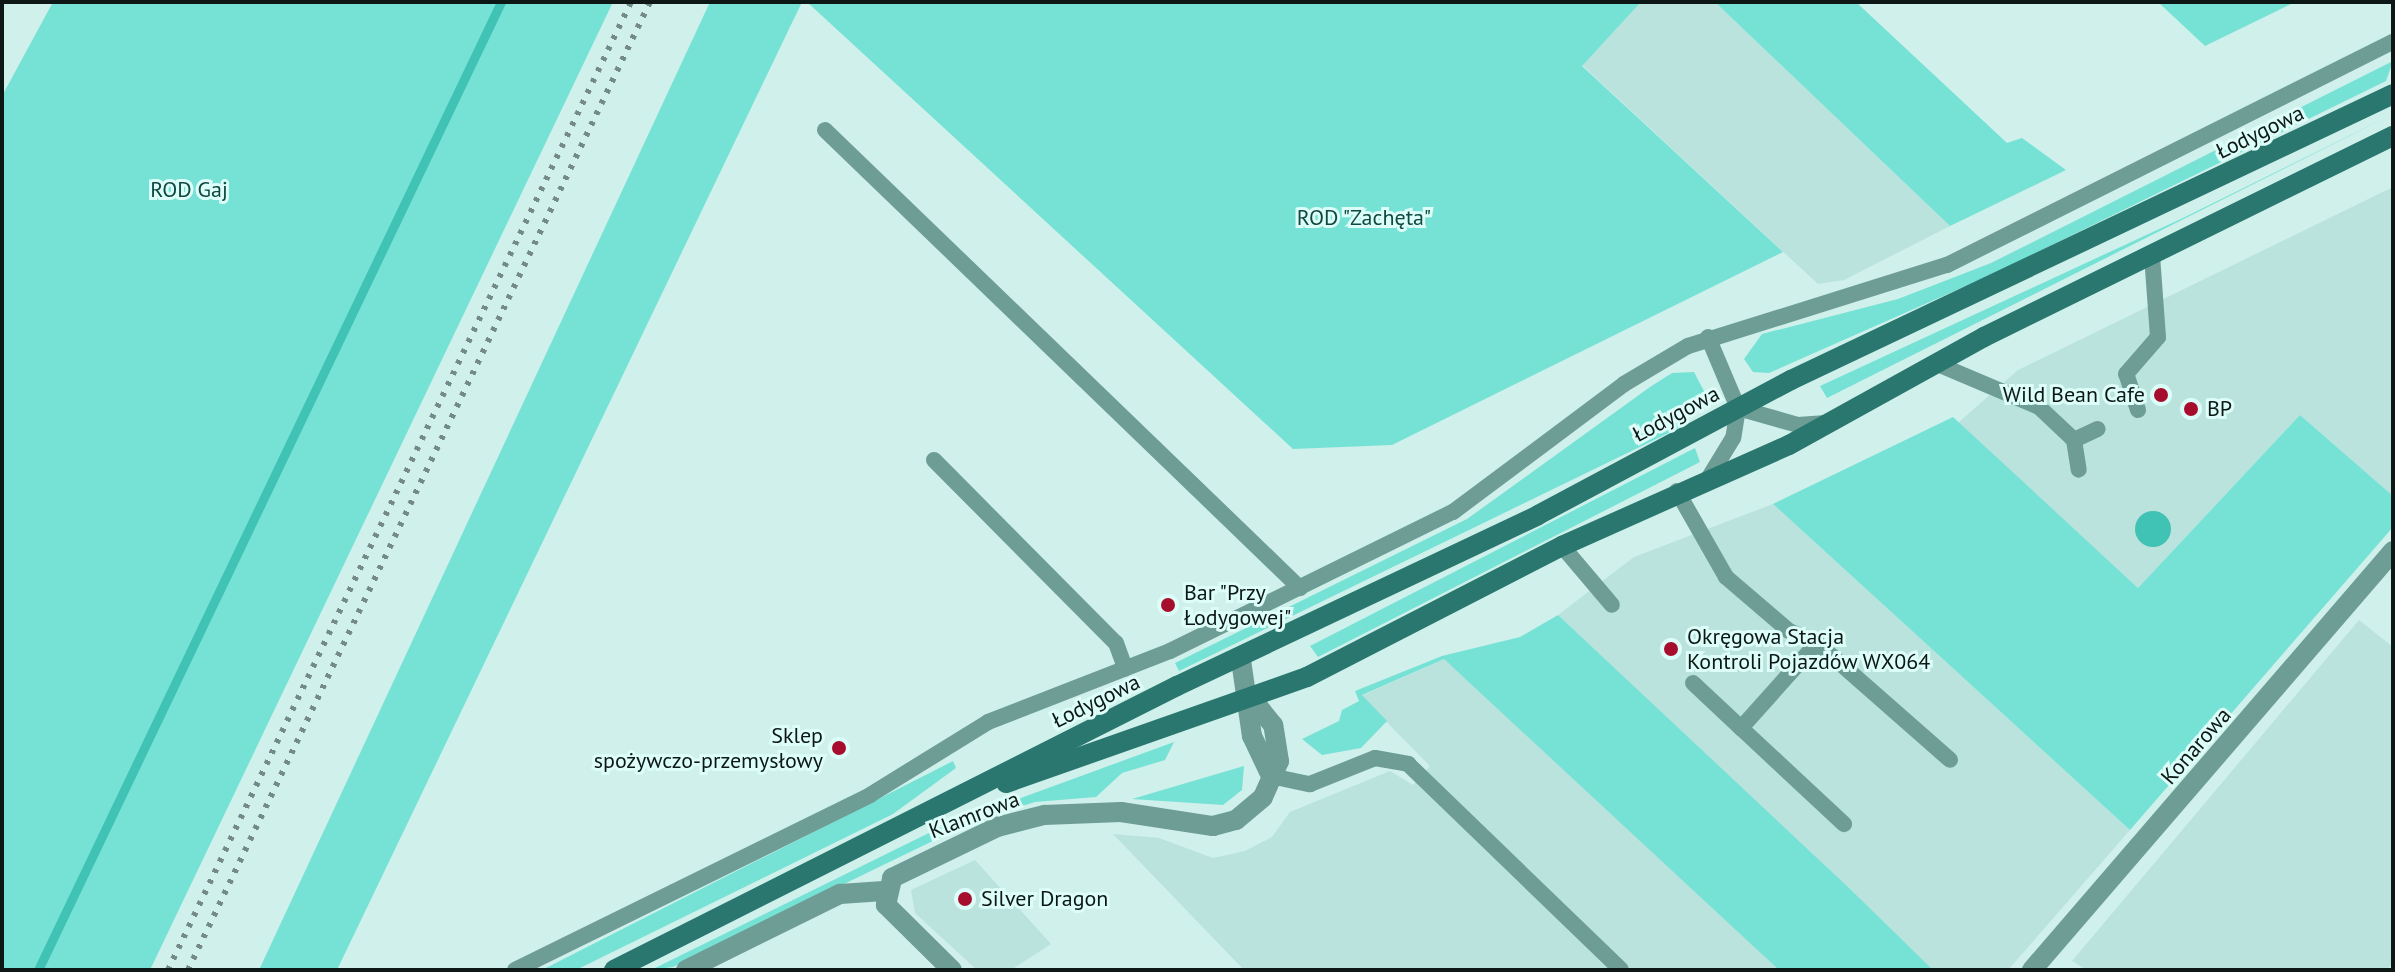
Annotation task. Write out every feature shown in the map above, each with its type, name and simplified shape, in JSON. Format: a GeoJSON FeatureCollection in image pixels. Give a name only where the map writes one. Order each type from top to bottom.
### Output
{"type":"FeatureCollection","features":[{"type":"Feature","properties":{"kind":"main road","name":"Łodygowa"},"geometry":{"type":"LineString","coordinates":[[614,970],[1241,660],[1738,408],[2393,94]]}},
{"type":"Feature","properties":{"kind":"main road","name":"Łodygowa"},"geometry":{"type":"LineString","coordinates":[[986,787],[1065,768],[1252,699],[1677,491],[1831,423],[1935,363],[2393,136]]}},
{"type":"Feature","properties":{"kind":"street","name":"Konarowa"},"geometry":{"type":"LineString","coordinates":[[2032,970],[2393,551]]}},
{"type":"Feature","properties":{"kind":"street","name":"Klamrowa"},"geometry":{"type":"LineString","coordinates":[[884,891],[900,871],[1019,819],[1096,810],[1224,824],[1249,813],[1271,776],[1278,740],[1252,699],[1241,660]]}},
{"type":"Feature","properties":{"kind":"street"},"geometry":{"type":"LineString","coordinates":[[686,970],[840,894],[884,891],[889,909],[952,970]]}},
{"type":"Feature","properties":{"kind":"lane"},"geometry":{"type":"LineString","coordinates":[[515,970],[862,799],[988,722],[1125,668],[1300,588],[1475,499],[1624,384],[1708,337],[1947,265],[2393,42]]}},
{"type":"Feature","properties":{"kind":"lane"},"geometry":{"type":"LineString","coordinates":[[825,130],[1300,588]]}},
{"type":"Feature","properties":{"kind":"lane"},"geometry":{"type":"LineString","coordinates":[[2138,410],[2126,374],[2158,337],[2152,256]]}},
{"type":"Feature","properties":{"kind":"lane"},"geometry":{"type":"LineString","coordinates":[[1708,337],[1738,408],[1728,452],[1708,479]]}},
{"type":"Feature","properties":{"kind":"lane"},"geometry":{"type":"LineString","coordinates":[[1935,363],[2039,407],[2074,440],[2079,470]]}},
{"type":"Feature","properties":{"kind":"lane"},"geometry":{"type":"LineString","coordinates":[[1738,408],[1798,425],[1831,423]]}},
{"type":"Feature","properties":{"kind":"lane"},"geometry":{"type":"LineString","coordinates":[[2074,440],[2098,429]]}},
{"type":"Feature","properties":{"kind":"lane"},"geometry":{"type":"LineString","coordinates":[[934,460],[1116,643],[1125,668]]}},
{"type":"Feature","properties":{"kind":"lane"},"geometry":{"type":"LineString","coordinates":[[1677,491],[1726,577],[1789,631],[1817,643],[1950,760]]}},
{"type":"Feature","properties":{"kind":"lane"},"geometry":{"type":"LineString","coordinates":[[1562,546],[1612,605]]}},
{"type":"Feature","properties":{"kind":"lane"},"geometry":{"type":"LineString","coordinates":[[1741,728],[1817,643]]}},
{"type":"Feature","properties":{"kind":"lane"},"geometry":{"type":"LineString","coordinates":[[1693,683],[1844,824]]}},
{"type":"Feature","properties":{"kind":"lane"},"geometry":{"type":"LineString","coordinates":[[1271,776],[1310,784],[1375,758],[1408,764],[1621,970]]}},
{"type":"Feature","properties":{"kind":"shaded area"},"geometry":{"type":"Polygon","coordinates":[[[1641,2],[1715,2],[1950,226],[1844,280],[1818,284],[1582,65],[1641,2]]]}},
{"type":"Feature","properties":{"kind":"shaded area"},"geometry":{"type":"Polygon","coordinates":[[[2393,187],[2393,496],[2300,415],[2138,588],[1958,423],[2018,370],[2393,187]]]}},
{"type":"Feature","properties":{"kind":"shaded area"},"geometry":{"type":"Polygon","coordinates":[[[1773,504],[2130,830],[2008,970],[1933,970],[1558,615],[1634,557],[1773,504]]]}},
{"type":"Feature","properties":{"kind":"shaded area"},"geometry":{"type":"Polygon","coordinates":[[[2153,511],[2166,516],[2171,529],[2166,542],[2153,547],[2140,542],[2135,529],[2140,516],[2153,511]]]}},
{"type":"Feature","properties":{"kind":"shaded area"},"geometry":{"type":"Polygon","coordinates":[[[2359,620],[2393,647],[2393,963],[2387,970],[2087,970],[2072,961],[2359,620]]]}},
{"type":"Feature","properties":{"kind":"shaded area"},"geometry":{"type":"Polygon","coordinates":[[[1444,659],[1605,804],[1779,970],[1244,970],[1113,834],[1159,838],[1213,858],[1245,851],[1272,837],[1290,812],[1390,771],[1413,785],[1430,766],[1361,696],[1444,659]]]}},
{"type":"Feature","properties":{"kind":"shaded area"},"geometry":{"type":"Polygon","coordinates":[[[975,860],[1051,944],[1011,970],[977,970],[915,913],[911,890],[975,860]]]}},
{"type":"Feature","properties":{"kind":"green space","name":"ROD Gaj"},"geometry":{"type":"Polygon","coordinates":[[[53,2],[613,2],[150,970],[2,970],[2,96],[53,2]]]}},
{"type":"Feature","properties":{"kind":"green space"},"geometry":{"type":"Polygon","coordinates":[[[710,2],[802,2],[337,970],[259,970],[710,2]]]}},
{"type":"Feature","properties":{"kind":"green space","name":"ROD \"Zachęta\""},"geometry":{"type":"Polygon","coordinates":[[[807,2],[1641,2],[1582,66],[1783,252],[1392,445],[1293,449],[807,2]]]}},
{"type":"Feature","properties":{"kind":"green space"},"geometry":{"type":"Polygon","coordinates":[[[1715,2],[1856,2],[2007,143],[2022,138],[2066,170],[1950,226],[1715,2]]]}},
{"type":"Feature","properties":{"kind":"green space"},"geometry":{"type":"Polygon","coordinates":[[[2158,2],[2295,2],[2205,46],[2158,2]]]}},
{"type":"Feature","properties":{"kind":"green space"},"geometry":{"type":"Polygon","coordinates":[[[2393,61],[2386,81],[1993,274],[1769,373],[1753,372],[1744,359],[1762,334],[1898,299],[1991,263],[2393,61]]]}},
{"type":"Feature","properties":{"kind":"green space"},"geometry":{"type":"Polygon","coordinates":[[[2393,114],[1827,398],[1820,386],[2183,218],[2393,114]]]}},
{"type":"Feature","properties":{"kind":"green space"},"geometry":{"type":"Polygon","coordinates":[[[1694,372],[1705,393],[1685,425],[1179,671],[1175,663],[1467,519],[1650,387],[1672,373],[1694,372]]]}},
{"type":"Feature","properties":{"kind":"green space"},"geometry":{"type":"Polygon","coordinates":[[[2300,415],[2393,496],[2393,527],[2130,830],[1773,504],[1953,417],[2138,588],[2300,415]]]}},
{"type":"Feature","properties":{"kind":"green space"},"geometry":{"type":"Polygon","coordinates":[[[1695,448],[1700,462],[1318,657],[1310,646],[1695,448]]]}},
{"type":"Feature","properties":{"kind":"green space"},"geometry":{"type":"Polygon","coordinates":[[[1558,615],[1933,970],[1779,970],[1444,659],[1362,695],[1387,721],[1361,748],[1322,755],[1302,739],[1339,721],[1342,710],[1359,701],[1355,691],[1442,656],[1520,637],[1558,615]]]}},
{"type":"Feature","properties":{"kind":"green space"},"geometry":{"type":"Polygon","coordinates":[[[1174,742],[1165,760],[1122,773],[1096,797],[1035,802],[972,822],[673,967],[651,970],[939,828],[1174,742]]]}},
{"type":"Feature","properties":{"kind":"green space"},"geometry":{"type":"Polygon","coordinates":[[[953,761],[956,768],[893,814],[576,970],[542,970],[953,761]]]}},
{"type":"Feature","properties":{"kind":"green space"},"geometry":{"type":"Polygon","coordinates":[[[1244,766],[1242,790],[1223,805],[1132,799],[1244,766]]]}},
{"type":"Feature","properties":{"kind":"waterway"},"geometry":{"type":"LineString","coordinates":[[38,970],[501,2]]}},
{"type":"Feature","properties":{"kind":"railway"},"geometry":{"type":"LineString","coordinates":[[168,970],[631,2]]}},
{"type":"Feature","properties":{"kind":"railway"},"geometry":{"type":"LineString","coordinates":[[188,970],[650,2]]}},
{"type":"Feature","properties":{"kind":"place","name":"Wild Bean Cafe"},"geometry":{"type":"Point","coordinates":[2161,395]}},
{"type":"Feature","properties":{"kind":"place","name":"BP"},"geometry":{"type":"Point","coordinates":[2191,409]}},
{"type":"Feature","properties":{"kind":"place","name":"Bar \"Przy Łodygowej\""},"geometry":{"type":"Point","coordinates":[1168,605]}},
{"type":"Feature","properties":{"kind":"place","name":"Okręgowa Stacja Kontroli Pojazdów WX064"},"geometry":{"type":"Point","coordinates":[1671,649]}},
{"type":"Feature","properties":{"kind":"place","name":"Sklep spożywczo-przemysłowy"},"geometry":{"type":"Point","coordinates":[839,748]}},
{"type":"Feature","properties":{"kind":"place","name":"Silver Dragon"},"geometry":{"type":"Point","coordinates":[965,899]}}]}
